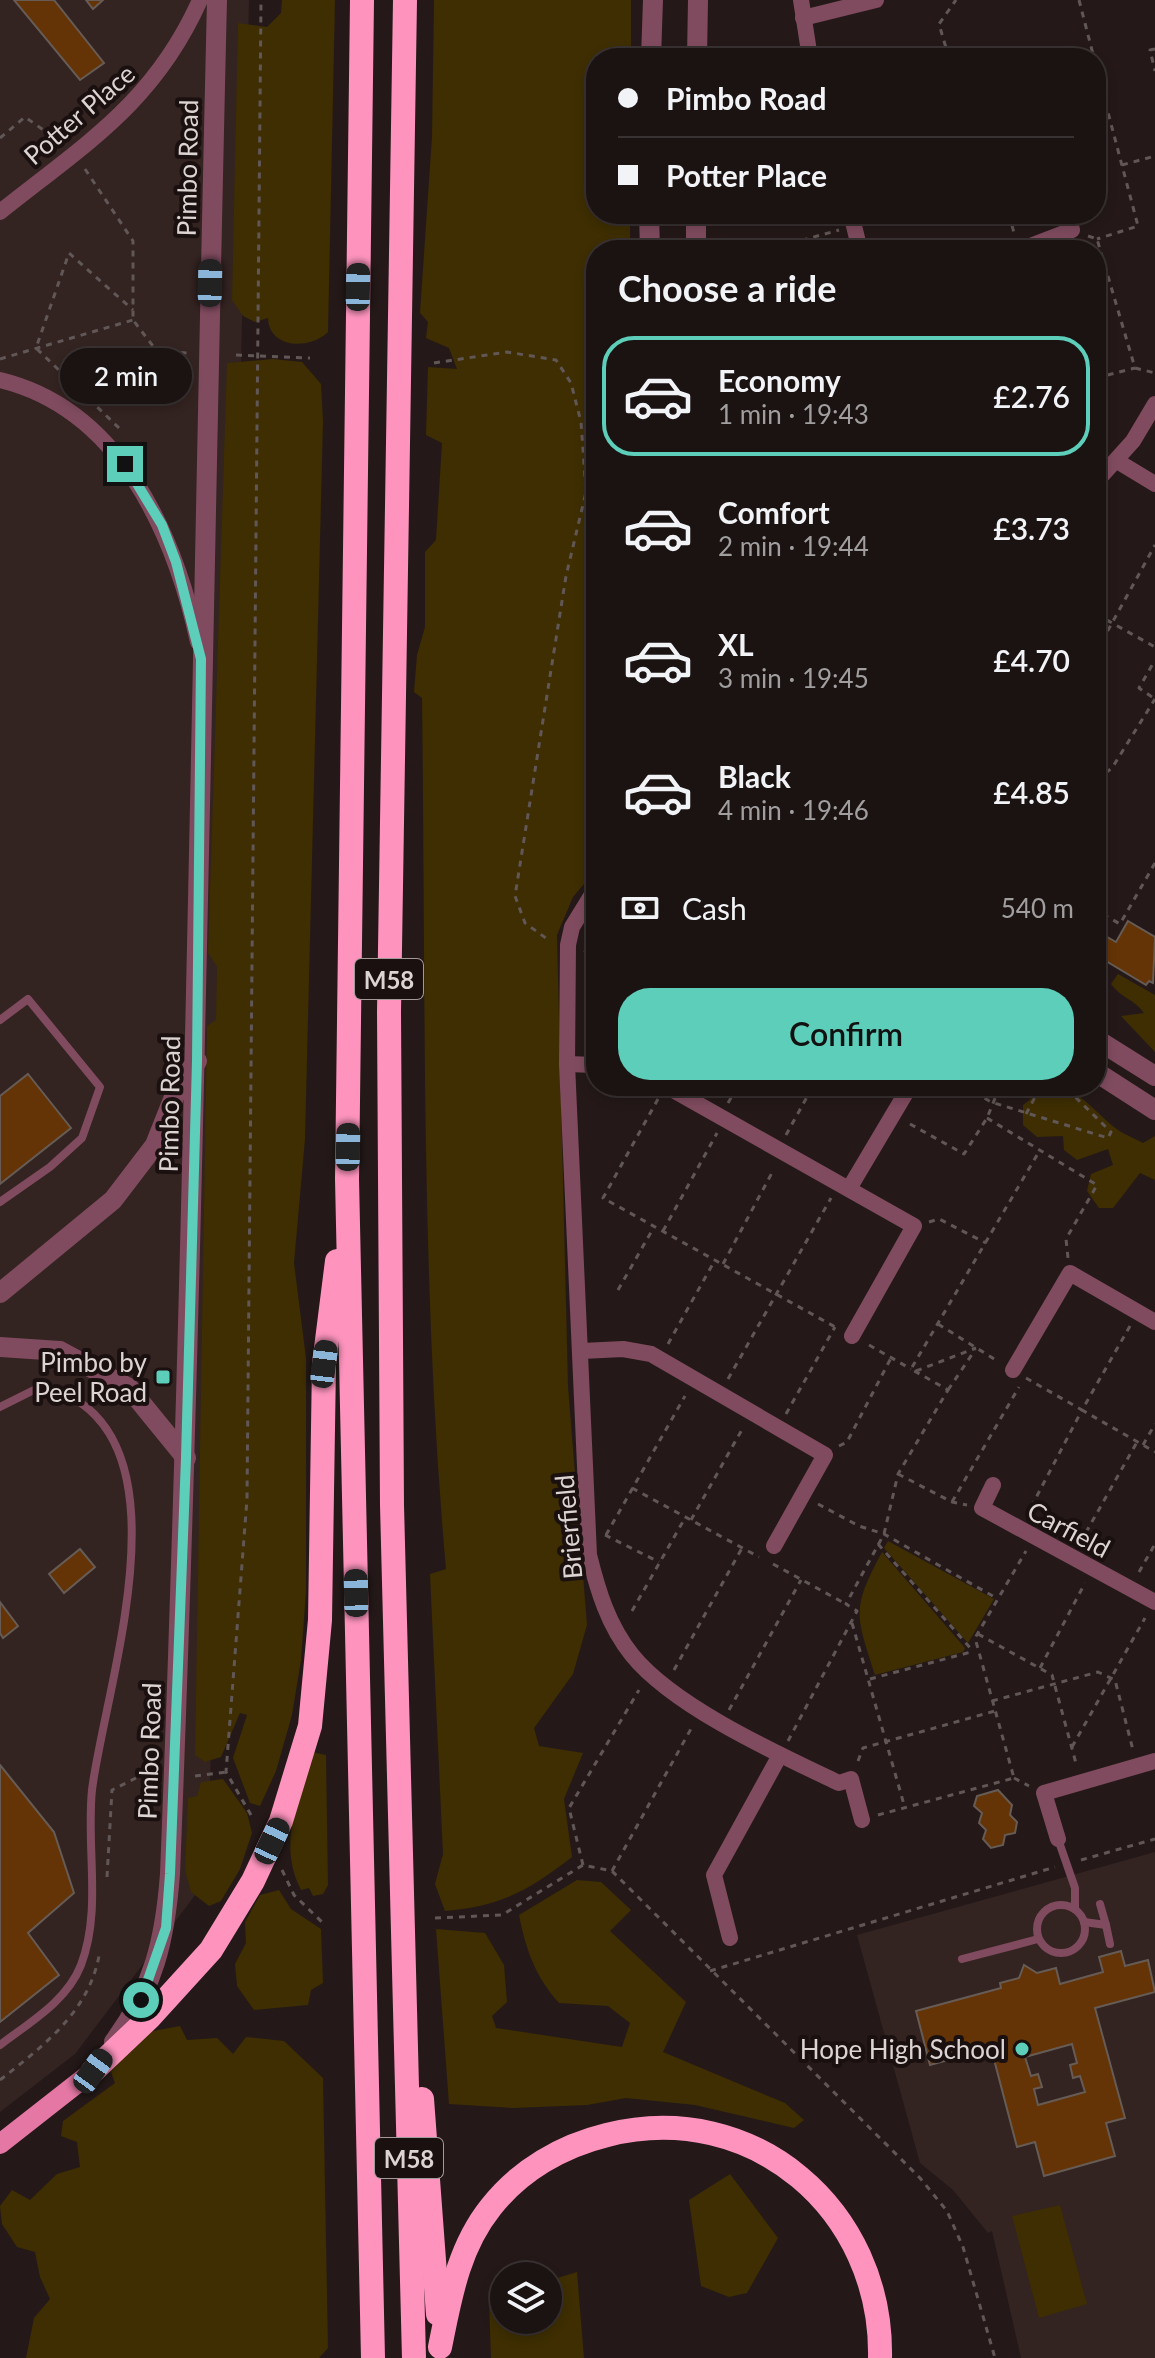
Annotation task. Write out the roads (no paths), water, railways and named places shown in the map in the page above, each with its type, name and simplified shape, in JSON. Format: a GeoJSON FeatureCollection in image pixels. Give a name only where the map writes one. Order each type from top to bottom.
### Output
{"type":"FeatureCollection","features":[{"type":"Feature","properties":{"kind":"highway","name":"M58"},"geometry":{"type":"LineString","coordinates":[[362,0],[347,1179],[373,2358]]}},
{"type":"Feature","properties":{"kind":"highway","name":"M58"},"geometry":{"type":"LineString","coordinates":[[405,0],[389,1012],[392,1505],[414,2358]]}},
{"type":"Feature","properties":{"kind":"highway"},"geometry":{"type":"LineString","coordinates":[[93,2071],[150,2017],[211,1950],[253,1881],[281,1821],[310,1726],[320,1620],[324,1364],[347,1179]]}},
{"type":"Feature","properties":{"kind":"highway"},"geometry":{"type":"LineString","coordinates":[[405,1958],[427,2148],[440,2353]]}},
{"type":"Feature","properties":{"kind":"highway"},"geometry":{"type":"LineString","coordinates":[[440,2353],[454,2277],[490,2207],[533,2167],[585,2140],[662,2126],[744,2143],[781,2161],[828,2204],[857,2245],[870,2279],[879,2317],[880,2358]]}},
{"type":"Feature","properties":{"kind":"main road","name":"Pimbo Road"},"geometry":{"type":"LineString","coordinates":[[0,2144],[93,2071]]}},
{"type":"Feature","properties":{"kind":"street","name":"Potter Place"},"geometry":{"type":"LineString","coordinates":[[0,212],[137,100],[171,56],[200,0]]}},
{"type":"Feature","properties":{"kind":"street","name":"Pimbo Road"},"geometry":{"type":"LineString","coordinates":[[93,2071],[141,2000],[166,1928],[186,1458],[197,1061],[201,659],[217,0]]}},
{"type":"Feature","properties":{"kind":"street"},"geometry":{"type":"LineString","coordinates":[[651,48],[653,0]]}},
{"type":"Feature","properties":{"kind":"street"},"geometry":{"type":"LineString","coordinates":[[697,48],[698,0]]}},
{"type":"Feature","properties":{"kind":"street"},"geometry":{"type":"LineString","coordinates":[[801,0],[808,48]]}},
{"type":"Feature","properties":{"kind":"street"},"geometry":{"type":"LineString","coordinates":[[803,18],[876,0]]}},
{"type":"Feature","properties":{"kind":"street"},"geometry":{"type":"LineString","coordinates":[[1038,240],[1066,224]]}},
{"type":"Feature","properties":{"kind":"street"},"geometry":{"type":"LineString","coordinates":[[0,380],[39,394],[69,411],[125,464],[162,525],[176,562],[201,659]]}},
{"type":"Feature","properties":{"kind":"street"},"geometry":{"type":"LineString","coordinates":[[1106,472],[1117,461],[1155,404]]}},
{"type":"Feature","properties":{"kind":"street"},"geometry":{"type":"LineString","coordinates":[[1117,461],[1155,484]]}},
{"type":"Feature","properties":{"kind":"street","name":"Brierfield"},"geometry":{"type":"LineString","coordinates":[[586,903],[577,917],[568,945],[567,1064],[582,1351],[587,1525],[589,1555],[599,1598],[626,1647],[665,1686],[780,1755],[839,1783],[851,1779],[862,1820]]}},
{"type":"Feature","properties":{"kind":"street"},"geometry":{"type":"LineString","coordinates":[[1106,1045],[1155,1076]]}},
{"type":"Feature","properties":{"kind":"street"},"geometry":{"type":"LineString","coordinates":[[0,1293],[113,1200],[155,1145],[178,1087],[197,1061]]}},
{"type":"Feature","properties":{"kind":"street"},"geometry":{"type":"LineString","coordinates":[[567,1064],[586,1065]]}},
{"type":"Feature","properties":{"kind":"street"},"geometry":{"type":"LineString","coordinates":[[1106,1078],[1155,1110]]}},
{"type":"Feature","properties":{"kind":"street"},"geometry":{"type":"LineString","coordinates":[[684,1096],[914,1226],[852,1336]]}},
{"type":"Feature","properties":{"kind":"street"},"geometry":{"type":"LineString","coordinates":[[845,1185],[904,1096]]}},
{"type":"Feature","properties":{"kind":"street"},"geometry":{"type":"LineString","coordinates":[[1013,1370],[1070,1273],[1155,1322]]}},
{"type":"Feature","properties":{"kind":"street"},"geometry":{"type":"LineString","coordinates":[[0,1347],[60,1351],[129,1388],[186,1458]]}},
{"type":"Feature","properties":{"kind":"street"},"geometry":{"type":"LineString","coordinates":[[582,1351],[623,1349],[660,1358],[825,1455],[774,1546]]}},
{"type":"Feature","properties":{"kind":"street","name":"Carfield"},"geometry":{"type":"LineString","coordinates":[[993,1485],[982,1508],[1154,1602]]}},
{"type":"Feature","properties":{"kind":"street"},"geometry":{"type":"LineString","coordinates":[[730,1938],[714,1875],[780,1755]]}},
{"type":"Feature","properties":{"kind":"street"},"geometry":{"type":"LineString","coordinates":[[1058,1839],[1044,1793],[1155,1761]]}},
{"type":"Feature","properties":{"kind":"lane"},"geometry":{"type":"LineString","coordinates":[[0,1020],[28,999],[100,1087],[82,1138],[50,1167],[0,1202]]}},
{"type":"Feature","properties":{"kind":"lane"},"geometry":{"type":"LineString","coordinates":[[0,1407],[42,1386],[58,1390],[93,1412],[118,1445],[126,1468],[130,1557],[124,1631],[92,1792],[92,1902],[82,1962],[72,1985],[46,2010],[0,2045]]}},
{"type":"Feature","properties":{"kind":"lane"},"geometry":{"type":"LineString","coordinates":[[1058,1839],[1075,1888],[1075,1909],[1084,1922],[1084,1939],[1073,1951],[1057,1954],[1049,1951],[1038,1939],[1037,1923],[1045,1910],[1060,1905],[1075,1909]]}},
{"type":"Feature","properties":{"kind":"lane"},"geometry":{"type":"LineString","coordinates":[[1100,1904],[1110,1944]]}},
{"type":"Feature","properties":{"kind":"lane"},"geometry":{"type":"LineString","coordinates":[[1084,1922],[1106,1925]]}},
{"type":"Feature","properties":{"kind":"lane"},"geometry":{"type":"LineString","coordinates":[[962,1959],[1038,1939]]}},
{"type":"Feature","properties":{"kind":"place","name":"Pimbo by Peel Road"},"geometry":{"type":"Point","coordinates":[163,1377]}},
{"type":"Feature","properties":{"kind":"place","name":"Hope High School"},"geometry":{"type":"Point","coordinates":[1022,2049]}}]}
